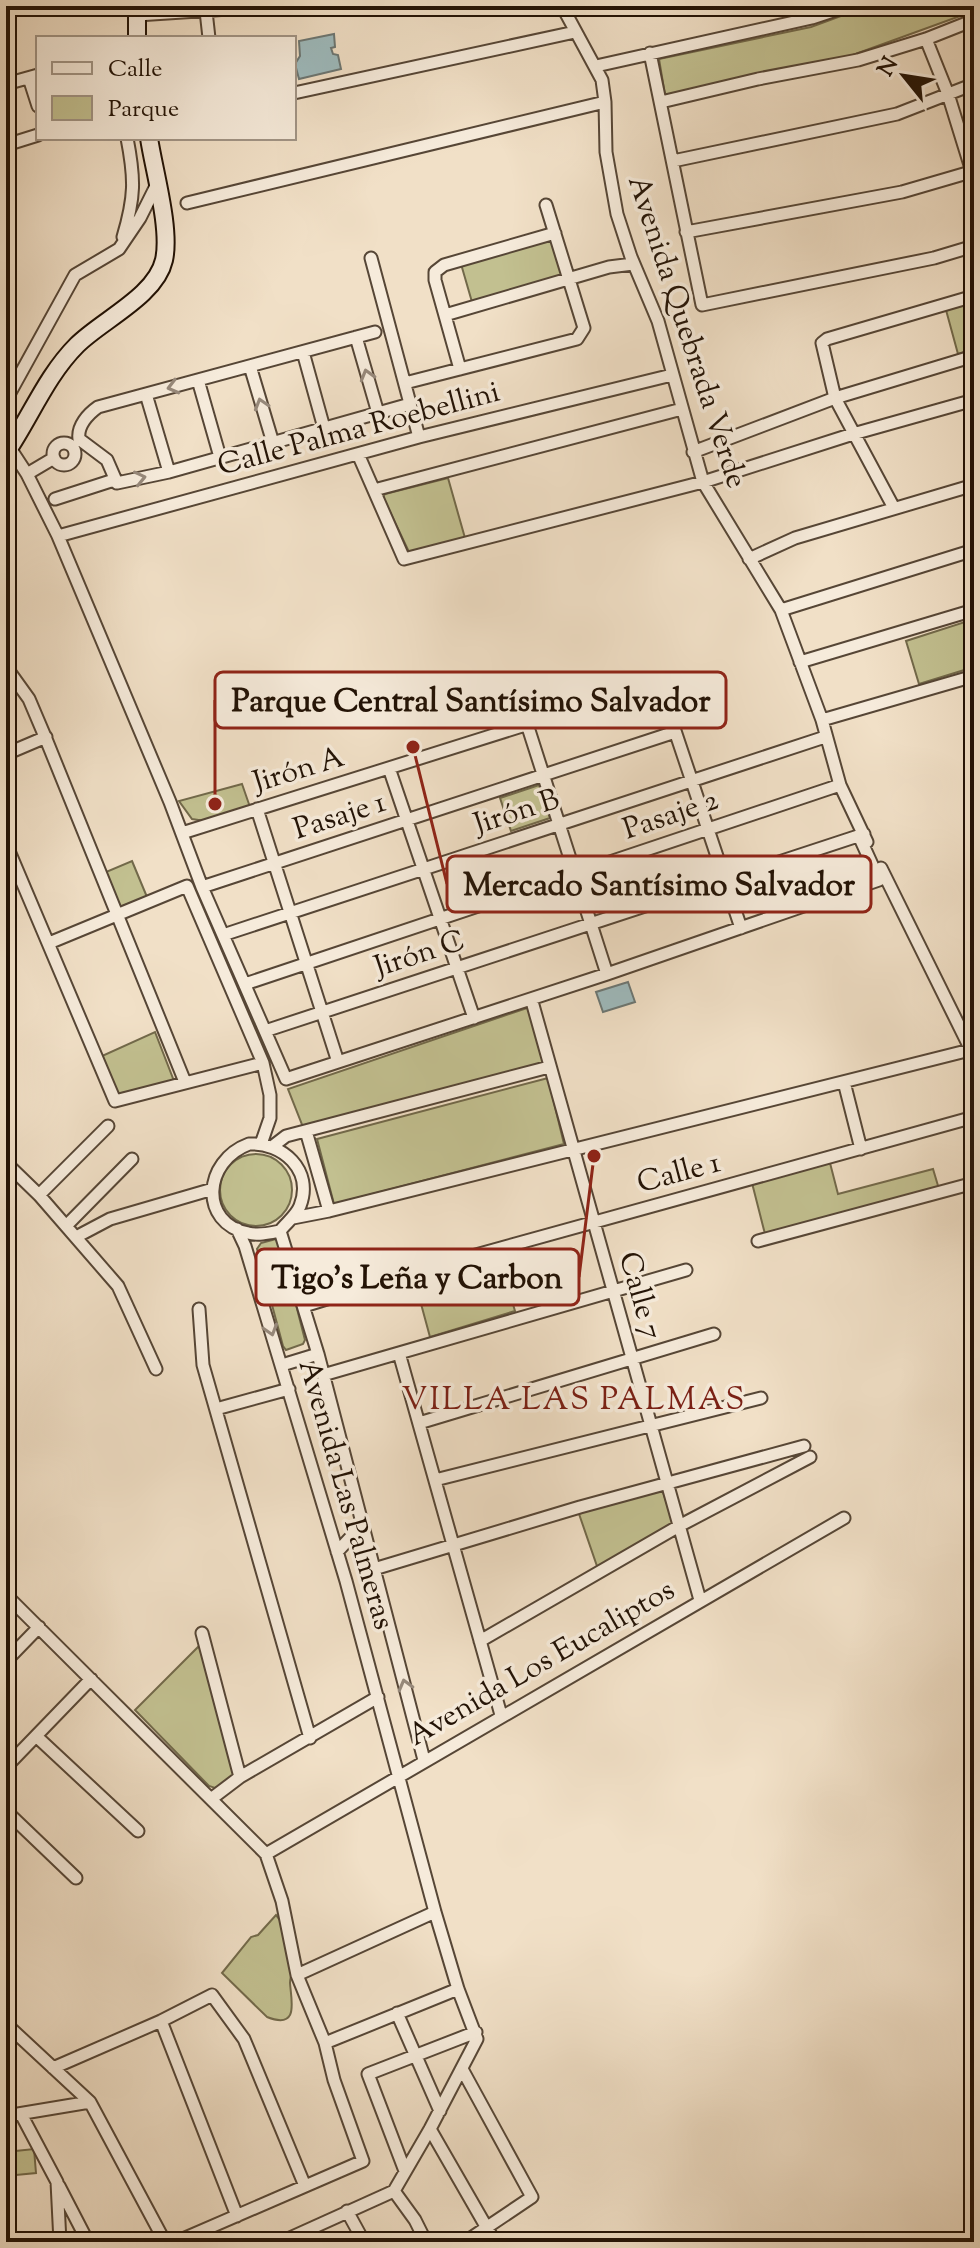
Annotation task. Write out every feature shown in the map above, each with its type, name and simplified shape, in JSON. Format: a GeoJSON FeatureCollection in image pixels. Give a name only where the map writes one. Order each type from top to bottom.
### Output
{"type":"FeatureCollection","features":[{"type":"Feature","properties":{"kind":"main road"},"geometry":{"type":"LineString","coordinates":[[137,36],[140,10]]}},
{"type":"Feature","properties":{"kind":"main road"},"geometry":{"type":"LineString","coordinates":[[8,451],[57,368],[78,344],[155,281],[163,262],[166,241],[149,140]]}},
{"type":"Feature","properties":{"kind":"street","name":"Avenida Quebrada Verde"},"geometry":{"type":"LineString","coordinates":[[562,6],[596,66],[605,102],[606,152],[611,189],[632,260],[658,321],[703,482],[781,610],[822,720],[840,785],[861,835],[973,1051]]}},
{"type":"Feature","properties":{"kind":"street"},"geometry":{"type":"LineString","coordinates":[[140,10],[206,11],[258,7]]}},
{"type":"Feature","properties":{"kind":"street"},"geometry":{"type":"LineString","coordinates":[[596,66],[812,18],[843,7]]}},
{"type":"Feature","properties":{"kind":"street"},"geometry":{"type":"LineString","coordinates":[[206,11],[209,36]]}},
{"type":"Feature","properties":{"kind":"street"},"geometry":{"type":"LineString","coordinates":[[661,102],[858,60],[974,20]]}},
{"type":"Feature","properties":{"kind":"street"},"geometry":{"type":"LineString","coordinates":[[296,93],[575,32]]}},
{"type":"Feature","properties":{"kind":"street"},"geometry":{"type":"LineString","coordinates":[[686,232],[902,192],[973,174],[948,94],[926,39]]}},
{"type":"Feature","properties":{"kind":"street"},"geometry":{"type":"LineString","coordinates":[[650,53],[702,305],[934,258],[974,246]]}},
{"type":"Feature","properties":{"kind":"street"},"geometry":{"type":"LineString","coordinates":[[6,84],[34,76]]}},
{"type":"Feature","properties":{"kind":"street"},"geometry":{"type":"LineString","coordinates":[[673,161],[897,114],[974,84]]}},
{"type":"Feature","properties":{"kind":"street"},"geometry":{"type":"LineString","coordinates":[[187,203],[605,102]]}},
{"type":"Feature","properties":{"kind":"street"},"geometry":{"type":"LineString","coordinates":[[6,145],[36,136]]}},
{"type":"Feature","properties":{"kind":"street"},"geometry":{"type":"LineString","coordinates":[[128,140],[153,165]]}},
{"type":"Feature","properties":{"kind":"street"},"geometry":{"type":"LineString","coordinates":[[119,249],[131,209],[134,169],[128,140]]}},
{"type":"Feature","properties":{"kind":"street"},"geometry":{"type":"LineString","coordinates":[[6,400],[75,275],[119,249],[140,218],[157,184]]}},
{"type":"Feature","properties":{"kind":"street"},"geometry":{"type":"LineString","coordinates":[[405,383],[580,338],[584,328],[546,205]]}},
{"type":"Feature","properties":{"kind":"street"},"geometry":{"type":"LineString","coordinates":[[460,369],[435,280],[437,269],[555,233]]}},
{"type":"Feature","properties":{"kind":"street"},"geometry":{"type":"LineString","coordinates":[[371,258],[419,437]]}},
{"type":"Feature","properties":{"kind":"street"},"geometry":{"type":"LineString","coordinates":[[445,315],[632,260]]}},
{"type":"Feature","properties":{"kind":"street"},"geometry":{"type":"LineString","coordinates":[[894,508],[835,398],[822,343],[974,296]]}},
{"type":"Feature","properties":{"kind":"street"},"geometry":{"type":"LineString","coordinates":[[27,474],[54,458],[57,463],[67,465],[74,459],[78,434],[84,421],[98,407],[375,332]]}},
{"type":"Feature","properties":{"kind":"street"},"geometry":{"type":"LineString","coordinates":[[356,337],[378,413]]}},
{"type":"Feature","properties":{"kind":"street"},"geometry":{"type":"LineString","coordinates":[[303,352],[324,428]]}},
{"type":"Feature","properties":{"kind":"street"},"geometry":{"type":"LineString","coordinates":[[693,452],[835,398],[974,356]]}},
{"type":"Feature","properties":{"kind":"street"},"geometry":{"type":"LineString","coordinates":[[250,366],[273,443]]}},
{"type":"Feature","properties":{"kind":"street","name":"Calle Palma Roebellini"},"geometry":{"type":"LineString","coordinates":[[58,536],[419,437],[672,375]]}},
{"type":"Feature","properties":{"kind":"street"},"geometry":{"type":"LineString","coordinates":[[198,380],[220,457]]}},
{"type":"Feature","properties":{"kind":"street"},"geometry":{"type":"LineString","coordinates":[[146,394],[169,472]]}},
{"type":"Feature","properties":{"kind":"street"},"geometry":{"type":"LineString","coordinates":[[358,454],[404,559],[703,482],[853,434],[974,400]]}},
{"type":"Feature","properties":{"kind":"street"},"geometry":{"type":"LineString","coordinates":[[77,445],[96,449],[107,460],[117,483],[169,472],[410,404]]}},
{"type":"Feature","properties":{"kind":"street"},"geometry":{"type":"LineString","coordinates":[[374,490],[682,409]]}},
{"type":"Feature","properties":{"kind":"street"},"geometry":{"type":"LineString","coordinates":[[8,451],[27,474],[58,536],[202,887],[286,1079],[607,974],[879,880],[861,835]]}},
{"type":"Feature","properties":{"kind":"street"},"geometry":{"type":"LineString","coordinates":[[55,499],[114,480]]}},
{"type":"Feature","properties":{"kind":"street"},"geometry":{"type":"LineString","coordinates":[[749,559],[795,538],[974,485]]}},
{"type":"Feature","properties":{"kind":"street"},"geometry":{"type":"LineString","coordinates":[[781,610],[974,550]]}},
{"type":"Feature","properties":{"kind":"street"},"geometry":{"type":"LineString","coordinates":[[800,662],[974,610]]}},
{"type":"Feature","properties":{"kind":"street"},"geometry":{"type":"LineString","coordinates":[[6,667],[29,699],[46,737],[185,1082]]}},
{"type":"Feature","properties":{"kind":"street"},"geometry":{"type":"LineString","coordinates":[[822,720],[974,676]]}},
{"type":"Feature","properties":{"kind":"street","name":"Jirón A"},"geometry":{"type":"LineString","coordinates":[[182,833],[659,683],[675,732]]}},
{"type":"Feature","properties":{"kind":"street"},"geometry":{"type":"LineString","coordinates":[[527,724],[607,974]]}},
{"type":"Feature","properties":{"kind":"street"},"geometry":{"type":"LineString","coordinates":[[675,732],[741,928]]}},
{"type":"Feature","properties":{"kind":"street","name":"Pasaje 1"},"geometry":{"type":"LineString","coordinates":[[202,887],[675,732]]}},
{"type":"Feature","properties":{"kind":"street"},"geometry":{"type":"LineString","coordinates":[[6,754],[46,737]]}},
{"type":"Feature","properties":{"kind":"street","name":"Jirón B"},"geometry":{"type":"LineString","coordinates":[[223,935],[825,737]]}},
{"type":"Feature","properties":{"kind":"street"},"geometry":{"type":"LineString","coordinates":[[389,768],[474,1018]]}},
{"type":"Feature","properties":{"kind":"street","name":"Pasaje 2"},"geometry":{"type":"LineString","coordinates":[[245,984],[840,785]]}},
{"type":"Feature","properties":{"kind":"street"},"geometry":{"type":"LineString","coordinates":[[257,809],[338,1062]]}},
{"type":"Feature","properties":{"kind":"street","name":"Jirón C"},"geometry":{"type":"LineString","coordinates":[[265,1031],[861,835]]}},
{"type":"Feature","properties":{"kind":"street"},"geometry":{"type":"LineString","coordinates":[[6,844],[115,1101],[263,1063]]}},
{"type":"Feature","properties":{"kind":"street"},"geometry":{"type":"LineString","coordinates":[[49,943],[187,886],[263,1063],[270,1095],[267,1145]]}},
{"type":"Feature","properties":{"kind":"street","name":"Calle 7"},"geometry":{"type":"LineString","coordinates":[[533,1005],[700,1600]]}},
{"type":"Feature","properties":{"kind":"street"},"geometry":{"type":"LineString","coordinates":[[293,1218],[973,1051]]}},
{"type":"Feature","properties":{"kind":"street"},"geometry":{"type":"LineString","coordinates":[[267,1145],[286,1136],[549,1067]]}},
{"type":"Feature","properties":{"kind":"street"},"geometry":{"type":"LineString","coordinates":[[844,1082],[861,1149]]}},
{"type":"Feature","properties":{"kind":"street","name":"Calle 1"},"geometry":{"type":"LineString","coordinates":[[304,1306],[974,1117]]}},
{"type":"Feature","properties":{"kind":"street"},"geometry":{"type":"LineString","coordinates":[[270,1118],[286,1136]]}},
{"type":"Feature","properties":{"kind":"street"},"geometry":{"type":"LineString","coordinates":[[39,1195],[108,1126]]}},
{"type":"Feature","properties":{"kind":"street"},"geometry":{"type":"LineString","coordinates":[[306,1131],[329,1211]]}},
{"type":"Feature","properties":{"kind":"street"},"geometry":{"type":"LineString","coordinates":[[249,1144],[267,1145],[293,1160],[300,1171],[303,1195],[293,1218],[280,1231],[261,1234],[237,1229],[219,1213],[213,1189],[219,1165],[227,1156],[249,1144]]}},
{"type":"Feature","properties":{"kind":"street"},"geometry":{"type":"LineString","coordinates":[[66,1226],[132,1159]]}},
{"type":"Feature","properties":{"kind":"street"},"geometry":{"type":"LineString","coordinates":[[6,1163],[39,1195],[118,1286],[156,1369]]}},
{"type":"Feature","properties":{"kind":"street"},"geometry":{"type":"LineString","coordinates":[[758,1241],[974,1183]]}},
{"type":"Feature","properties":{"kind":"street"},"geometry":{"type":"LineString","coordinates":[[76,1237],[110,1219],[213,1189]]}},
{"type":"Feature","properties":{"kind":"street","name":"Avenida Las Palmeras"},"geometry":{"type":"LineString","coordinates":[[237,1229],[282,1365],[378,1697],[435,1912],[476,2036]]}},
{"type":"Feature","properties":{"kind":"street","name":"Avenida Las Palmeras"},"geometry":{"type":"LineString","coordinates":[[280,1231],[318,1354],[424,1760]]}},
{"type":"Feature","properties":{"kind":"street"},"geometry":{"type":"LineString","coordinates":[[323,1375],[686,1270]]}},
{"type":"Feature","properties":{"kind":"street"},"geometry":{"type":"LineString","coordinates":[[199,1309],[203,1365],[310,1738]]}},
{"type":"Feature","properties":{"kind":"street"},"geometry":{"type":"LineString","coordinates":[[419,1423],[714,1334]]}},
{"type":"Feature","properties":{"kind":"street"},"geometry":{"type":"LineString","coordinates":[[399,1353],[501,1715]]}},
{"type":"Feature","properties":{"kind":"street"},"geometry":{"type":"LineString","coordinates":[[282,1365],[318,1354]]}},
{"type":"Feature","properties":{"kind":"street"},"geometry":{"type":"LineString","coordinates":[[216,1409],[289,1389]]}},
{"type":"Feature","properties":{"kind":"street"},"geometry":{"type":"LineString","coordinates":[[435,1480],[761,1398]]}},
{"type":"Feature","properties":{"kind":"street"},"geometry":{"type":"LineString","coordinates":[[374,1569],[667,1484],[807,1452],[480,1641]]}},
{"type":"Feature","properties":{"kind":"street","name":"Avenida Los Eucaliptos"},"geometry":{"type":"LineString","coordinates":[[266,1854],[844,1518]]}},
{"type":"Feature","properties":{"kind":"street"},"geometry":{"type":"LineString","coordinates":[[337,1552],[363,1524]]}},
{"type":"Feature","properties":{"kind":"street"},"geometry":{"type":"LineString","coordinates":[[6,1595],[266,1854],[282,1901],[297,1975],[325,2043],[334,2080],[363,2161],[176,2242]]}},
{"type":"Feature","properties":{"kind":"street"},"geometry":{"type":"LineString","coordinates":[[6,1661],[39,1627]]}},
{"type":"Feature","properties":{"kind":"street"},"geometry":{"type":"LineString","coordinates":[[202,1633],[240,1777]]}},
{"type":"Feature","properties":{"kind":"street"},"geometry":{"type":"LineString","coordinates":[[6,1767],[91,1679]]}},
{"type":"Feature","properties":{"kind":"street"},"geometry":{"type":"LineString","coordinates":[[211,1799],[240,1777],[378,1697]]}},
{"type":"Feature","properties":{"kind":"street"},"geometry":{"type":"LineString","coordinates":[[36,1736],[138,1831]]}},
{"type":"Feature","properties":{"kind":"street"},"geometry":{"type":"LineString","coordinates":[[6,1811],[76,1878]]}},
{"type":"Feature","properties":{"kind":"street"},"geometry":{"type":"LineString","coordinates":[[297,1975],[435,1912]]}},
{"type":"Feature","properties":{"kind":"street"},"geometry":{"type":"LineString","coordinates":[[325,2043],[458,1989]]}},
{"type":"Feature","properties":{"kind":"street"},"geometry":{"type":"LineString","coordinates":[[53,2068],[212,1995],[244,2039],[305,2186]]}},
{"type":"Feature","properties":{"kind":"street"},"geometry":{"type":"LineString","coordinates":[[397,2013],[440,2111]]}},
{"type":"Feature","properties":{"kind":"street"},"geometry":{"type":"LineString","coordinates":[[161,2021],[237,2216]]}},
{"type":"Feature","properties":{"kind":"street"},"geometry":{"type":"LineString","coordinates":[[6,2024],[90,2102],[165,2242]]}},
{"type":"Feature","properties":{"kind":"street"},"geometry":{"type":"LineString","coordinates":[[405,2171],[368,2074],[476,2036]]}},
{"type":"Feature","properties":{"kind":"street"},"geometry":{"type":"LineString","coordinates":[[281,2242],[295,2239],[347,2211],[394,2191],[440,2111],[476,2036]]}},
{"type":"Feature","properties":{"kind":"street"},"geometry":{"type":"LineString","coordinates":[[462,2069],[532,2197],[465,2242]]}},
{"type":"Feature","properties":{"kind":"street"},"geometry":{"type":"LineString","coordinates":[[6,2116],[90,2102]]}},
{"type":"Feature","properties":{"kind":"street"},"geometry":{"type":"LineString","coordinates":[[21,2114],[88,2242]]}},
{"type":"Feature","properties":{"kind":"street"},"geometry":{"type":"LineString","coordinates":[[430,2129],[495,2242]]}},
{"type":"Feature","properties":{"kind":"street"},"geometry":{"type":"LineString","coordinates":[[57,2182],[60,2242]]}},
{"type":"Feature","properties":{"kind":"street"},"geometry":{"type":"LineString","coordinates":[[394,2191],[426,2242]]}},
{"type":"Feature","properties":{"kind":"street"},"geometry":{"type":"LineString","coordinates":[[347,2211],[364,2242]]}},
{"type":"Feature","properties":{"kind":"green space"},"geometry":{"type":"Polygon","coordinates":[[[868,6],[974,6],[974,11],[850,56],[665,95],[659,59],[811,27],[868,6]]]}},
{"type":"Feature","properties":{"kind":"green space"},"geometry":{"type":"Polygon","coordinates":[[[551,238],[562,276],[472,302],[461,264],[551,238]]]}},
{"type":"Feature","properties":{"kind":"green space"},"geometry":{"type":"Polygon","coordinates":[[[974,302],[974,349],[958,354],[946,310],[974,302]]]}},
{"type":"Feature","properties":{"kind":"green space"},"geometry":{"type":"Polygon","coordinates":[[[448,478],[465,538],[409,552],[383,497],[448,478]]]}},
{"type":"Feature","properties":{"kind":"green space"},"geometry":{"type":"Polygon","coordinates":[[[974,619],[974,667],[919,684],[906,641],[974,619]]]}},
{"type":"Feature","properties":{"kind":"green space"},"geometry":{"type":"Polygon","coordinates":[[[242,784],[250,807],[205,821],[192,819],[179,801],[242,784]]]}},
{"type":"Feature","properties":{"kind":"green space"},"geometry":{"type":"Polygon","coordinates":[[[539,785],[550,818],[511,831],[500,798],[539,785]]]}},
{"type":"Feature","properties":{"kind":"green space"},"geometry":{"type":"Polygon","coordinates":[[[132,861],[147,897],[120,907],[106,872],[132,861]]]}},
{"type":"Feature","properties":{"kind":"green space"},"geometry":{"type":"Polygon","coordinates":[[[530,1007],[546,1062],[303,1127],[288,1089],[530,1007]]]}},
{"type":"Feature","properties":{"kind":"green space"},"geometry":{"type":"Polygon","coordinates":[[[155,1032],[174,1081],[118,1094],[102,1056],[155,1032]]]}},
{"type":"Feature","properties":{"kind":"green space"},"geometry":{"type":"Polygon","coordinates":[[[548,1078],[564,1144],[334,1204],[317,1139],[548,1078]]]}},
{"type":"Feature","properties":{"kind":"green space"},"geometry":{"type":"Polygon","coordinates":[[[256,1154],[276,1160],[286,1170],[292,1190],[286,1210],[276,1220],[256,1226],[236,1220],[226,1210],[220,1190],[226,1170],[236,1160],[256,1154]]]}},
{"type":"Feature","properties":{"kind":"green space"},"geometry":{"type":"Polygon","coordinates":[[[830,1163],[838,1194],[933,1169],[939,1189],[765,1234],[752,1183],[830,1163]]]}},
{"type":"Feature","properties":{"kind":"green space"},"geometry":{"type":"Polygon","coordinates":[[[276,1239],[280,1242],[305,1340],[303,1344],[286,1350],[257,1249],[261,1243],[276,1239]]]}},
{"type":"Feature","properties":{"kind":"green space"},"geometry":{"type":"Polygon","coordinates":[[[498,1253],[515,1311],[430,1337],[414,1278],[498,1253]]]}},
{"type":"Feature","properties":{"kind":"green space"},"geometry":{"type":"Polygon","coordinates":[[[662,1489],[674,1526],[598,1569],[578,1511],[662,1489]]]}},
{"type":"Feature","properties":{"kind":"green space"},"geometry":{"type":"Polygon","coordinates":[[[199,1646],[236,1772],[234,1777],[215,1788],[209,1786],[135,1710],[199,1646]]]}},
{"type":"Feature","properties":{"kind":"green space"},"geometry":{"type":"Polygon","coordinates":[[[276,1915],[287,1933],[291,1948],[292,2005],[285,2020],[267,2017],[222,1973],[251,1937],[258,1935],[276,1915]]]}},
{"type":"Feature","properties":{"kind":"green space"},"geometry":{"type":"Polygon","coordinates":[[[34,2149],[36,2173],[6,2176],[6,2152],[34,2149]]]}},
{"type":"Feature","properties":{"kind":"water"},"geometry":{"type":"Polygon","coordinates":[[[334,34],[335,47],[331,48],[333,54],[338,55],[341,69],[299,79],[296,62],[300,56],[299,41],[334,34]]]}},
{"type":"Feature","properties":{"kind":"water"},"geometry":{"type":"Polygon","coordinates":[[[628,982],[635,1002],[603,1012],[596,992],[628,982]]]}},
{"type":"Feature","properties":{"kind":"place","name":"Mercado Santísimo Salvador"},"geometry":{"type":"Point","coordinates":[413,747]}},
{"type":"Feature","properties":{"kind":"place","name":"Parque Central Santísimo Salvador"},"geometry":{"type":"Point","coordinates":[215,804]}},
{"type":"Feature","properties":{"kind":"place","name":"Tigo's Leña y Carbon"},"geometry":{"type":"Point","coordinates":[594,1156]}},
{"type":"Feature","properties":{"kind":"district","name":"VILLA LAS PALMAS"},"geometry":{"type":"Point","coordinates":[574,1401]}}]}
